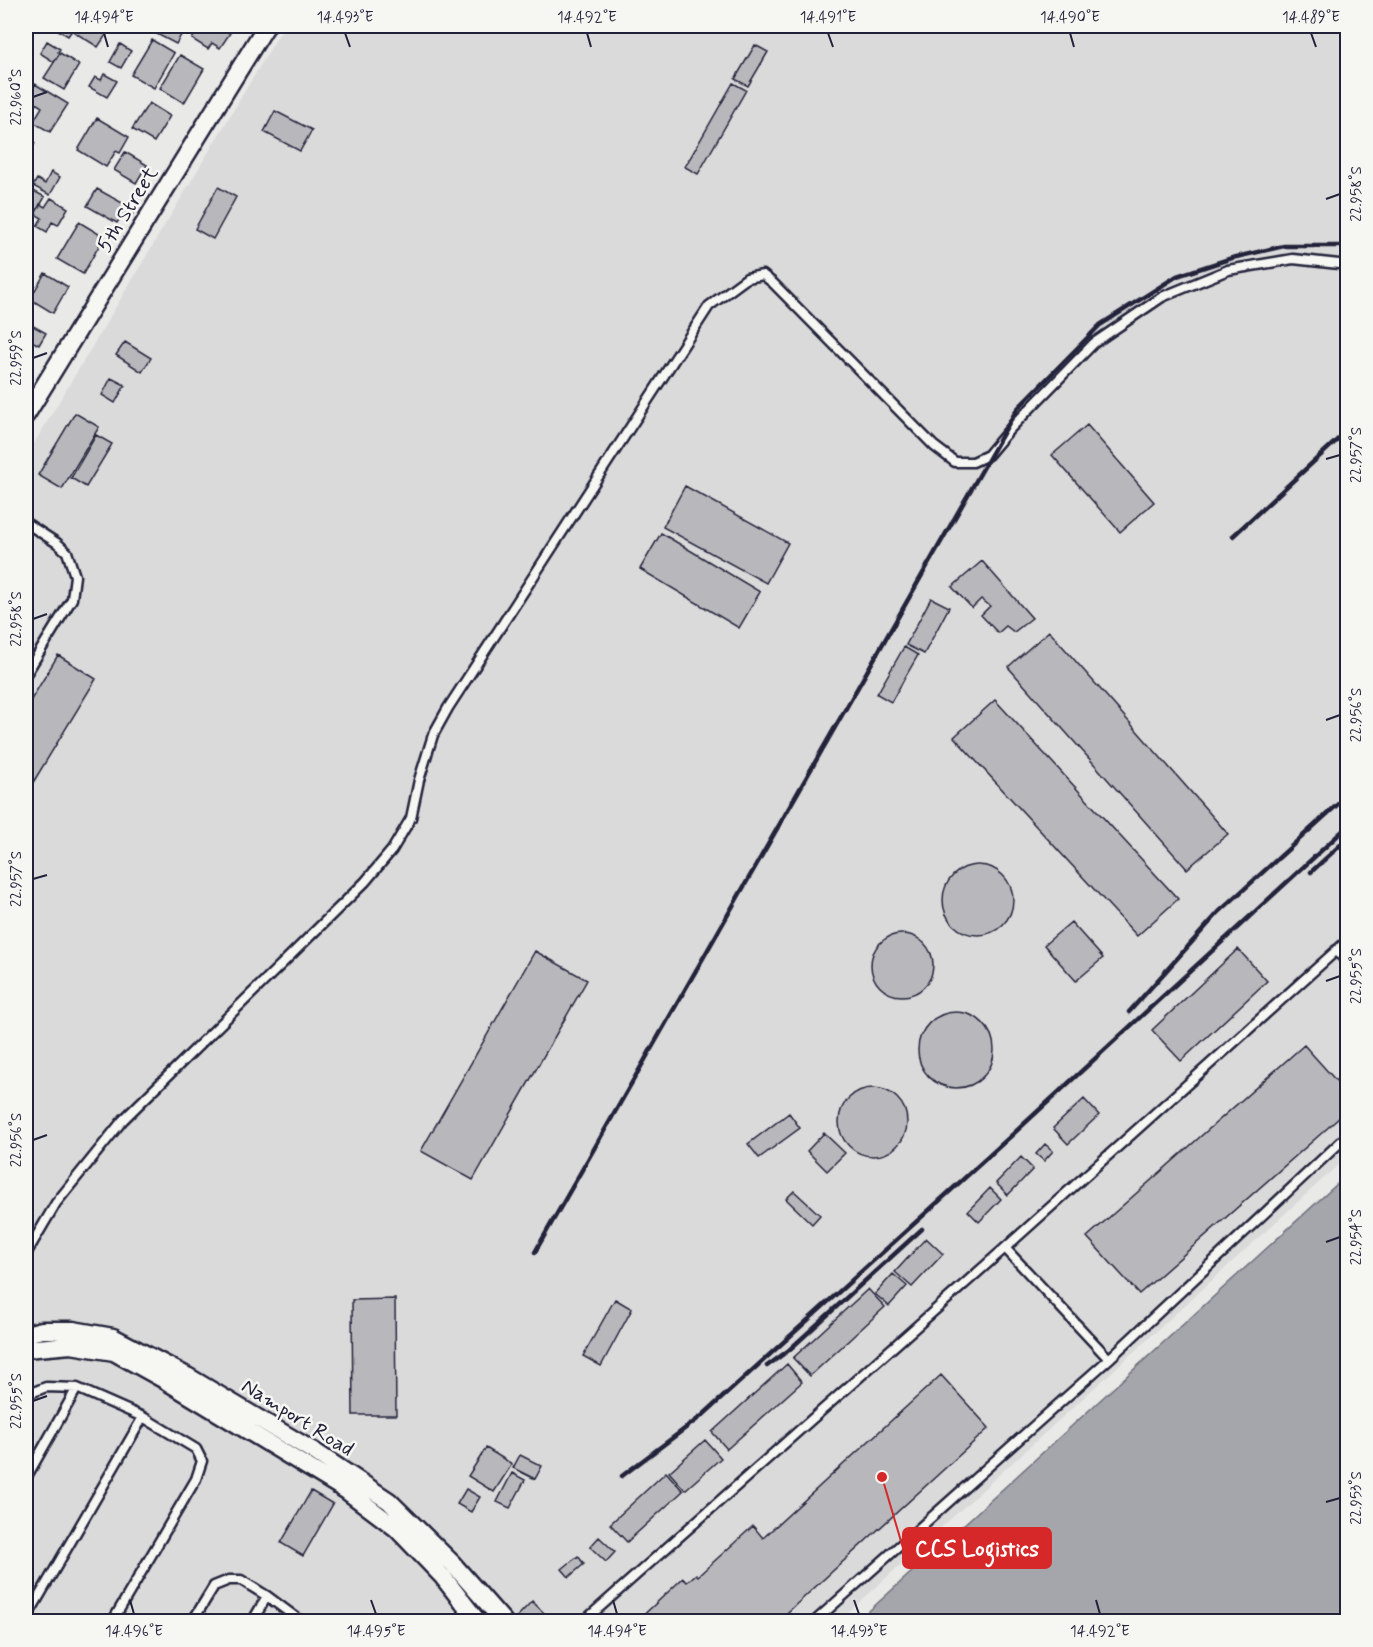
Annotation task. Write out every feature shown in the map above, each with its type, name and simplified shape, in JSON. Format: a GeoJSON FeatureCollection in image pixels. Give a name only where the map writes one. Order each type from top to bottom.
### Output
{"type":"FeatureCollection","features":[{"type":"Feature","properties":{"kind":"street","name":"5th Street"},"geometry":{"type":"LineString","coordinates":[[26,415],[266,26]]}},
{"type":"Feature","properties":{"kind":"street","name":"Namport Road"},"geometry":{"type":"LineString","coordinates":[[26,1334],[42,1330],[73,1330],[113,1337],[188,1376],[315,1452],[389,1501],[452,1563],[504,1622]]}},
{"type":"Feature","properties":{"kind":"street"},"geometry":{"type":"LineString","coordinates":[[26,1348],[71,1345],[114,1352],[161,1378],[347,1491],[396,1528],[443,1577],[478,1622]]}},
{"type":"Feature","properties":{"kind":"lane"},"geometry":{"type":"LineString","coordinates":[[26,1254],[56,1203],[123,1120],[365,882],[393,850],[411,818],[419,780],[433,735],[448,708],[709,306],[747,278],[763,275],[934,446],[955,462],[974,462],[988,454],[1094,343],[1162,297],[1228,270],[1293,259],[1347,265]]}},
{"type":"Feature","properties":{"kind":"lane"},"geometry":{"type":"LineString","coordinates":[[26,523],[67,552],[75,576],[72,599],[26,674]]}},
{"type":"Feature","properties":{"kind":"lane"},"geometry":{"type":"LineString","coordinates":[[583,1622],[1005,1248],[1347,940]]}},
{"type":"Feature","properties":{"kind":"lane"},"geometry":{"type":"LineString","coordinates":[[1336,950],[1347,963]]}},
{"type":"Feature","properties":{"kind":"lane"},"geometry":{"type":"LineString","coordinates":[[814,1622],[1109,1359],[1347,1135]]}},
{"type":"Feature","properties":{"kind":"lane"},"geometry":{"type":"LineString","coordinates":[[1005,1248],[1109,1359]]}},
{"type":"Feature","properties":{"kind":"lane"},"geometry":{"type":"LineString","coordinates":[[26,1395],[46,1387],[77,1388],[143,1417],[196,1449],[202,1461],[196,1479],[112,1622]]}},
{"type":"Feature","properties":{"kind":"lane"},"geometry":{"type":"LineString","coordinates":[[26,1478],[77,1388]]}},
{"type":"Feature","properties":{"kind":"lane"},"geometry":{"type":"LineString","coordinates":[[26,1619],[143,1417]]}},
{"type":"Feature","properties":{"kind":"lane"},"geometry":{"type":"LineString","coordinates":[[192,1622],[214,1586],[229,1580],[241,1580],[302,1622]]}},
{"type":"Feature","properties":{"kind":"lane"},"geometry":{"type":"LineString","coordinates":[[252,1622],[267,1596]]}},
{"type":"Feature","properties":{"kind":"shaded area"},"geometry":{"type":"Polygon","coordinates":[[[284,26],[1347,26],[1347,1157],[839,1621],[26,1622],[26,457],[284,26]]]}},
{"type":"Feature","properties":{"kind":"shaded area"},"geometry":{"type":"Polygon","coordinates":[[[1347,1175],[1347,1621],[858,1621],[1347,1175]]]}},
{"type":"Feature","properties":{"kind":"building"},"geometry":{"type":"Polygon","coordinates":[[[75,26],[68,36],[55,28],[75,26]]]}},
{"type":"Feature","properties":{"kind":"building"},"geometry":{"type":"Polygon","coordinates":[[[78,26],[112,26],[98,47],[74,32],[78,26]]]}},
{"type":"Feature","properties":{"kind":"building"},"geometry":{"type":"Polygon","coordinates":[[[155,26],[162,26],[181,35],[176,44],[151,31],[155,26]]]}},
{"type":"Feature","properties":{"kind":"building"},"geometry":{"type":"Polygon","coordinates":[[[200,26],[217,26],[230,33],[220,48],[212,43],[208,49],[192,39],[200,26]]]}},
{"type":"Feature","properties":{"kind":"building"},"geometry":{"type":"Polygon","coordinates":[[[152,40],[174,53],[154,88],[131,75],[152,40]]]}},
{"type":"Feature","properties":{"kind":"building"},"geometry":{"type":"Polygon","coordinates":[[[47,41],[60,49],[54,62],[40,53],[47,41]]]}},
{"type":"Feature","properties":{"kind":"building"},"geometry":{"type":"Polygon","coordinates":[[[120,44],[131,51],[121,68],[110,62],[120,44]]]}},
{"type":"Feature","properties":{"kind":"building"},"geometry":{"type":"Polygon","coordinates":[[[755,45],[768,52],[748,86],[735,79],[755,45]]]}},
{"type":"Feature","properties":{"kind":"building"},"geometry":{"type":"Polygon","coordinates":[[[60,53],[79,65],[64,90],[44,78],[60,53]]]}},
{"type":"Feature","properties":{"kind":"building"},"geometry":{"type":"Polygon","coordinates":[[[180,55],[204,69],[184,103],[160,88],[180,55]]]}},
{"type":"Feature","properties":{"kind":"building"},"geometry":{"type":"Polygon","coordinates":[[[104,74],[117,81],[107,97],[89,87],[95,77],[101,80],[104,74]]]}},
{"type":"Feature","properties":{"kind":"building"},"geometry":{"type":"Polygon","coordinates":[[[733,83],[746,90],[698,174],[685,167],[733,83]]]}},
{"type":"Feature","properties":{"kind":"building"},"geometry":{"type":"Polygon","coordinates":[[[35,84],[68,104],[50,132],[33,122],[42,107],[26,97],[35,84]]]}},
{"type":"Feature","properties":{"kind":"building"},"geometry":{"type":"Polygon","coordinates":[[[149,103],[170,116],[154,142],[132,129],[149,103]]]}},
{"type":"Feature","properties":{"kind":"building"},"geometry":{"type":"Polygon","coordinates":[[[275,111],[312,130],[300,151],[264,132],[275,111]]]}},
{"type":"Feature","properties":{"kind":"building"},"geometry":{"type":"Polygon","coordinates":[[[97,118],[129,137],[120,153],[116,151],[106,167],[78,150],[97,118]]]}},
{"type":"Feature","properties":{"kind":"building"},"geometry":{"type":"Polygon","coordinates":[[[26,137],[35,143],[26,160],[26,137]]]}},
{"type":"Feature","properties":{"kind":"building"},"geometry":{"type":"Polygon","coordinates":[[[125,152],[147,165],[136,183],[114,170],[125,152]]]}},
{"type":"Feature","properties":{"kind":"building"},"geometry":{"type":"Polygon","coordinates":[[[51,172],[60,177],[50,195],[33,186],[37,179],[45,184],[51,172]]]}},
{"type":"Feature","properties":{"kind":"building"},"geometry":{"type":"Polygon","coordinates":[[[218,187],[236,197],[213,239],[195,229],[218,187]]]}},
{"type":"Feature","properties":{"kind":"building"},"geometry":{"type":"Polygon","coordinates":[[[30,189],[45,197],[35,214],[28,210],[33,201],[26,197],[30,189]]]}},
{"type":"Feature","properties":{"kind":"building"},"geometry":{"type":"Polygon","coordinates":[[[97,189],[135,210],[129,220],[122,215],[117,223],[87,206],[97,189]]]}},
{"type":"Feature","properties":{"kind":"building"},"geometry":{"type":"Polygon","coordinates":[[[51,198],[68,208],[58,225],[52,222],[47,232],[37,226],[42,218],[35,214],[40,204],[45,207],[51,198]]]}},
{"type":"Feature","properties":{"kind":"building"},"geometry":{"type":"Polygon","coordinates":[[[79,222],[104,237],[83,274],[57,259],[79,222]]]}},
{"type":"Feature","properties":{"kind":"building"},"geometry":{"type":"Polygon","coordinates":[[[45,273],[68,287],[53,313],[30,299],[45,273]]]}},
{"type":"Feature","properties":{"kind":"building"},"geometry":{"type":"Polygon","coordinates":[[[26,322],[46,333],[39,345],[26,338],[26,322]]]}},
{"type":"Feature","properties":{"kind":"building"},"geometry":{"type":"Polygon","coordinates":[[[125,342],[151,358],[142,372],[116,355],[125,342]]]}},
{"type":"Feature","properties":{"kind":"building"},"geometry":{"type":"Polygon","coordinates":[[[111,378],[125,385],[115,403],[102,395],[111,378]]]}},
{"type":"Feature","properties":{"kind":"building"},"geometry":{"type":"Polygon","coordinates":[[[75,413],[99,427],[62,489],[38,475],[75,413]]]}},
{"type":"Feature","properties":{"kind":"building"},"geometry":{"type":"Polygon","coordinates":[[[1087,425],[1154,502],[1120,532],[1052,455],[1087,425]]]}},
{"type":"Feature","properties":{"kind":"building"},"geometry":{"type":"Polygon","coordinates":[[[96,435],[112,444],[86,487],[71,478],[96,435]]]}},
{"type":"Feature","properties":{"kind":"building"},"geometry":{"type":"Polygon","coordinates":[[[685,486],[788,543],[766,583],[663,527],[685,486]]]}},
{"type":"Feature","properties":{"kind":"building"},"geometry":{"type":"Polygon","coordinates":[[[661,533],[760,592],[739,628],[640,569],[661,533]]]}},
{"type":"Feature","properties":{"kind":"building"},"geometry":{"type":"Polygon","coordinates":[[[982,561],[1032,618],[1014,632],[1006,626],[998,633],[981,615],[990,606],[981,599],[972,608],[952,587],[982,561]]]}},
{"type":"Feature","properties":{"kind":"building"},"geometry":{"type":"Polygon","coordinates":[[[931,598],[949,607],[924,654],[906,645],[931,598]]]}},
{"type":"Feature","properties":{"kind":"building"},"geometry":{"type":"Polygon","coordinates":[[[1049,631],[1228,834],[1187,869],[1008,667],[1049,631]]]}},
{"type":"Feature","properties":{"kind":"building"},"geometry":{"type":"Polygon","coordinates":[[[904,647],[918,655],[891,702],[877,694],[904,647]]]}},
{"type":"Feature","properties":{"kind":"building"},"geometry":{"type":"Polygon","coordinates":[[[58,655],[96,679],[26,794],[26,708],[58,655]]]}},
{"type":"Feature","properties":{"kind":"building"},"geometry":{"type":"Polygon","coordinates":[[[995,700],[1178,899],[1137,936],[954,737],[995,700]]]}},
{"type":"Feature","properties":{"kind":"building"},"geometry":{"type":"Polygon","coordinates":[[[978,865],[991,868],[1003,875],[1010,887],[1013,900],[1010,913],[1003,925],[991,932],[978,935],[965,932],[953,925],[946,913],[943,900],[946,887],[953,875],[965,868],[978,865]]]}},
{"type":"Feature","properties":{"kind":"building"},"geometry":{"type":"Polygon","coordinates":[[[1071,922],[1103,958],[1076,981],[1044,945],[1071,922]]]}},
{"type":"Feature","properties":{"kind":"building"},"geometry":{"type":"Polygon","coordinates":[[[902,934],[919,939],[924,943],[928,948],[933,965],[928,982],[924,987],[919,991],[902,996],[885,991],[880,987],[876,982],[871,965],[876,948],[880,943],[885,939],[902,934]]]}},
{"type":"Feature","properties":{"kind":"building"},"geometry":{"type":"Polygon","coordinates":[[[1238,949],[1267,981],[1181,1061],[1152,1030],[1238,949]]]}},
{"type":"Feature","properties":{"kind":"building"},"geometry":{"type":"Polygon","coordinates":[[[535,951],[587,980],[473,1180],[421,1151],[535,951]]]}},
{"type":"Feature","properties":{"kind":"building"},"geometry":{"type":"Polygon","coordinates":[[[956,1012],[970,1015],[983,1023],[991,1036],[994,1050],[991,1064],[983,1077],[970,1085],[956,1088],[942,1085],[929,1077],[921,1064],[918,1050],[921,1036],[929,1023],[942,1015],[956,1012]]]}},
{"type":"Feature","properties":{"kind":"building"},"geometry":{"type":"Polygon","coordinates":[[[1304,1045],[1348,1094],[1348,1110],[1139,1294],[1087,1237],[1304,1045]]]}},
{"type":"Feature","properties":{"kind":"building"},"geometry":{"type":"Polygon","coordinates":[[[873,1088],[886,1091],[897,1098],[904,1109],[907,1122],[904,1135],[897,1146],[886,1153],[873,1156],[860,1153],[849,1146],[842,1135],[839,1122],[842,1109],[849,1098],[860,1091],[873,1088]]]}},
{"type":"Feature","properties":{"kind":"building"},"geometry":{"type":"Polygon","coordinates":[[[1084,1099],[1099,1115],[1068,1144],[1053,1128],[1084,1099]]]}},
{"type":"Feature","properties":{"kind":"building"},"geometry":{"type":"Polygon","coordinates":[[[789,1113],[800,1128],[759,1158],[748,1144],[789,1113]]]}},
{"type":"Feature","properties":{"kind":"building"},"geometry":{"type":"Polygon","coordinates":[[[824,1133],[845,1153],[827,1171],[807,1151],[824,1133]]]}},
{"type":"Feature","properties":{"kind":"building"},"geometry":{"type":"Polygon","coordinates":[[[1045,1144],[1053,1151],[1044,1161],[1036,1154],[1045,1144]]]}},
{"type":"Feature","properties":{"kind":"building"},"geometry":{"type":"Polygon","coordinates":[[[1021,1157],[1033,1169],[1008,1195],[996,1183],[1021,1157]]]}},
{"type":"Feature","properties":{"kind":"building"},"geometry":{"type":"Polygon","coordinates":[[[990,1188],[1001,1199],[979,1222],[968,1211],[990,1188]]]}},
{"type":"Feature","properties":{"kind":"building"},"geometry":{"type":"Polygon","coordinates":[[[794,1191],[820,1215],[812,1224],[786,1199],[794,1191]]]}},
{"type":"Feature","properties":{"kind":"building"},"geometry":{"type":"Polygon","coordinates":[[[926,1238],[943,1254],[912,1287],[895,1272],[926,1238]]]}},
{"type":"Feature","properties":{"kind":"building"},"geometry":{"type":"Polygon","coordinates":[[[893,1274],[907,1286],[889,1306],[875,1294],[893,1274]]]}},
{"type":"Feature","properties":{"kind":"building"},"geometry":{"type":"Polygon","coordinates":[[[868,1289],[885,1307],[810,1376],[793,1358],[868,1289]]]}},
{"type":"Feature","properties":{"kind":"building"},"geometry":{"type":"Polygon","coordinates":[[[395,1299],[396,1415],[353,1415],[352,1300],[395,1299]]]}},
{"type":"Feature","properties":{"kind":"building"},"geometry":{"type":"Polygon","coordinates":[[[615,1299],[632,1309],[601,1366],[583,1356],[615,1299]]]}},
{"type":"Feature","properties":{"kind":"building"},"geometry":{"type":"Polygon","coordinates":[[[787,1364],[802,1382],[727,1449],[712,1432],[787,1364]]]}},
{"type":"Feature","properties":{"kind":"building"},"geometry":{"type":"Polygon","coordinates":[[[941,1375],[989,1428],[777,1622],[636,1622],[683,1578],[687,1582],[696,1574],[698,1576],[753,1526],[763,1538],[941,1375]]]}},
{"type":"Feature","properties":{"kind":"building"},"geometry":{"type":"Polygon","coordinates":[[[705,1440],[721,1458],[685,1490],[669,1472],[705,1440]]]}},
{"type":"Feature","properties":{"kind":"building"},"geometry":{"type":"Polygon","coordinates":[[[486,1448],[512,1464],[494,1492],[468,1476],[486,1448]]]}},
{"type":"Feature","properties":{"kind":"building"},"geometry":{"type":"Polygon","coordinates":[[[520,1455],[542,1466],[535,1479],[513,1468],[520,1455]]]}},
{"type":"Feature","properties":{"kind":"building"},"geometry":{"type":"Polygon","coordinates":[[[666,1472],[683,1491],[627,1542],[610,1524],[666,1472]]]}},
{"type":"Feature","properties":{"kind":"building"},"geometry":{"type":"Polygon","coordinates":[[[512,1473],[525,1480],[510,1508],[497,1502],[512,1473]]]}},
{"type":"Feature","properties":{"kind":"building"},"geometry":{"type":"Polygon","coordinates":[[[466,1489],[480,1497],[471,1512],[457,1504],[466,1489]]]}},
{"type":"Feature","properties":{"kind":"building"},"geometry":{"type":"Polygon","coordinates":[[[311,1491],[333,1504],[303,1556],[281,1543],[311,1491]]]}},
{"type":"Feature","properties":{"kind":"building"},"geometry":{"type":"Polygon","coordinates":[[[599,1537],[615,1552],[606,1562],[590,1547],[599,1537]]]}},
{"type":"Feature","properties":{"kind":"building"},"geometry":{"type":"Polygon","coordinates":[[[578,1556],[584,1564],[569,1577],[562,1569],[578,1556]]]}},
{"type":"Feature","properties":{"kind":"building"},"geometry":{"type":"Polygon","coordinates":[[[532,1601],[546,1615],[539,1622],[512,1622],[532,1601]]]}},
{"type":"Feature","properties":{"kind":"railway"},"geometry":{"type":"LineString","coordinates":[[535,1252],[1017,409],[1100,325],[1177,276],[1232,258],[1284,246],[1348,246]]}},
{"type":"Feature","properties":{"kind":"railway"},"geometry":{"type":"LineString","coordinates":[[1233,536],[1348,430]]}},
{"type":"Feature","properties":{"kind":"railway"},"geometry":{"type":"LineString","coordinates":[[1129,1012],[1219,912],[1348,795]]}},
{"type":"Feature","properties":{"kind":"railway"},"geometry":{"type":"LineString","coordinates":[[622,1476],[703,1415],[1348,826]]}},
{"type":"Feature","properties":{"kind":"railway"},"geometry":{"type":"LineString","coordinates":[[1311,872],[1348,838]]}},
{"type":"Feature","properties":{"kind":"railway"},"geometry":{"type":"LineString","coordinates":[[767,1366],[789,1350],[922,1229]]}},
{"type":"Feature","properties":{"kind":"place","name":"CCS Logistics"},"geometry":{"type":"Point","coordinates":[882,1477]}}]}
